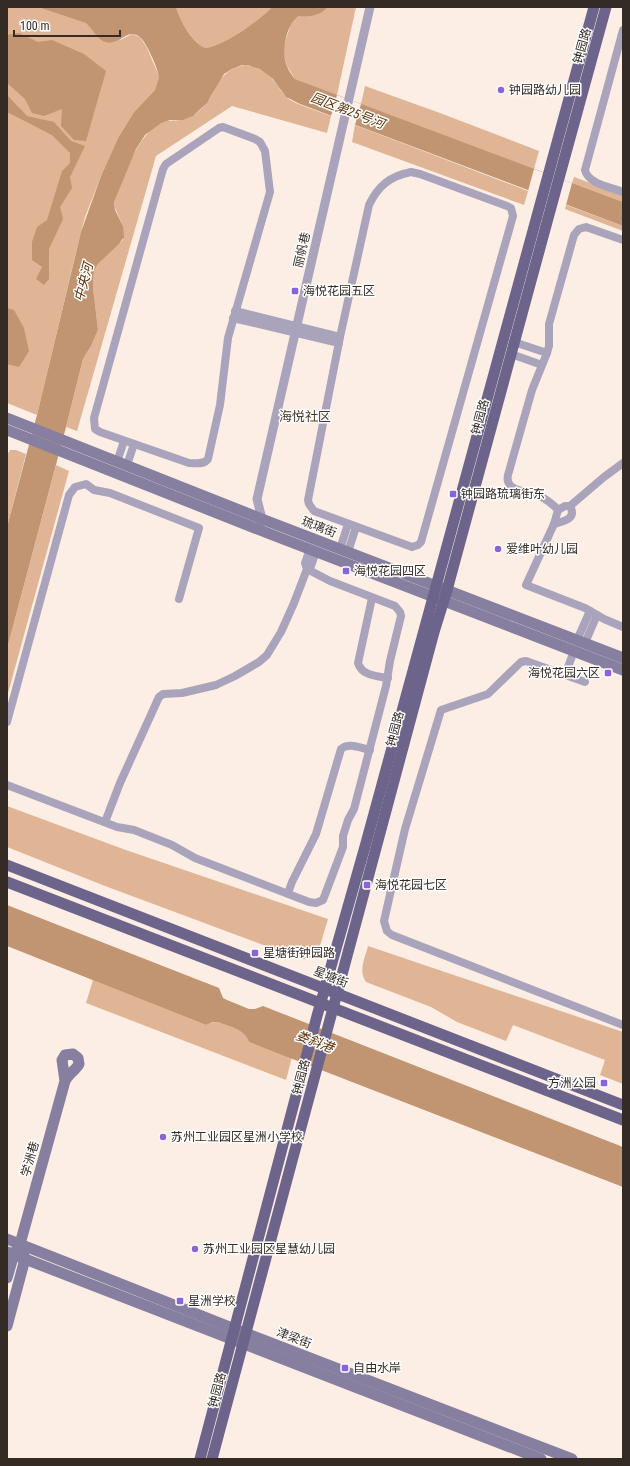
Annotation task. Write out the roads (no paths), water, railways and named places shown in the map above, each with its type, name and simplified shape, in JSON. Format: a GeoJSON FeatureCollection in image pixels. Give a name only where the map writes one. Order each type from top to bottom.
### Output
{"type":"FeatureCollection","features":[{"type":"Feature","properties":{"kind":"main road","name":"钟园路"},"geometry":{"type":"LineString","coordinates":[[200,1459],[325,988],[436,586],[553,176],[594,7]]}},
{"type":"Feature","properties":{"kind":"main road","name":"钟园路"},"geometry":{"type":"LineString","coordinates":[[553,176],[606,7]]}},
{"type":"Feature","properties":{"kind":"main road","name":"钟园路"},"geometry":{"type":"LineString","coordinates":[[212,1459],[434,632],[448,590],[511,354],[547,198]]}},
{"type":"Feature","properties":{"kind":"main road","name":"琉璃街"},"geometry":{"type":"LineString","coordinates":[[8,420],[60,451],[243,517]]}},
{"type":"Feature","properties":{"kind":"main road","name":"琉璃街"},"geometry":{"type":"LineString","coordinates":[[7,430],[63,440],[122,463],[260,524],[313,550],[623,670]]}},
{"type":"Feature","properties":{"kind":"main road","name":"琉璃街"},"geometry":{"type":"LineString","coordinates":[[260,524],[344,550],[623,658]]}},
{"type":"Feature","properties":{"kind":"main road","name":"星塘街"},"geometry":{"type":"LineString","coordinates":[[7,865],[623,1105]]}},
{"type":"Feature","properties":{"kind":"main road"},"geometry":{"type":"LineString","coordinates":[[7,882],[623,1120]]}},
{"type":"Feature","properties":{"kind":"main road","name":"学洲巷"},"geometry":{"type":"LineString","coordinates":[[7,1278],[10,1253],[20,1244],[65,1080]]}},
{"type":"Feature","properties":{"kind":"main road","name":"津梁街"},"geometry":{"type":"LineString","coordinates":[[7,1239],[233,1334]]}},
{"type":"Feature","properties":{"kind":"main road"},"geometry":{"type":"LineString","coordinates":[[7,1326],[25,1259],[20,1244]]}},
{"type":"Feature","properties":{"kind":"main road","name":"津梁街"},"geometry":{"type":"LineString","coordinates":[[10,1253],[572,1459]]}},
{"type":"Feature","properties":{"kind":"main road","name":"津梁街"},"geometry":{"type":"LineString","coordinates":[[244,1338],[541,1459]]}},
{"type":"Feature","properties":{"kind":"street","name":"丽帆巷"},"geometry":{"type":"LineString","coordinates":[[260,524],[257,499],[370,7]]}},
{"type":"Feature","properties":{"kind":"street"},"geometry":{"type":"LineString","coordinates":[[623,30],[585,170],[589,178],[623,192]]}},
{"type":"Feature","properties":{"kind":"street"},"geometry":{"type":"LineString","coordinates":[[223,127],[260,142],[265,151],[270,188],[234,314],[228,338],[220,406],[206,461],[199,464],[189,463],[100,432],[96,428],[94,418],[162,169],[166,164],[219,128],[223,127]]}},
{"type":"Feature","properties":{"kind":"street"},"geometry":{"type":"LineString","coordinates":[[411,172],[420,174],[510,208],[513,216],[421,542],[415,547],[314,511],[308,500],[339,340],[369,205],[376,192],[388,180],[411,172]]}},
{"type":"Feature","properties":{"kind":"street"},"geometry":{"type":"LineString","coordinates":[[558,510],[542,497],[515,489],[508,483],[507,480],[532,390],[549,346],[549,324],[574,235],[582,227],[590,228],[623,240]]}},
{"type":"Feature","properties":{"kind":"street"},"geometry":{"type":"LineString","coordinates":[[234,314],[339,340]]}},
{"type":"Feature","properties":{"kind":"street"},"geometry":{"type":"LineString","coordinates":[[514,342],[547,353]]}},
{"type":"Feature","properties":{"kind":"street"},"geometry":{"type":"LineString","coordinates":[[511,354],[542,365]]}},
{"type":"Feature","properties":{"kind":"street"},"geometry":{"type":"LineString","coordinates":[[122,463],[124,441]]}},
{"type":"Feature","properties":{"kind":"street"},"geometry":{"type":"LineString","coordinates":[[122,463],[134,444]]}},
{"type":"Feature","properties":{"kind":"street"},"geometry":{"type":"LineString","coordinates":[[623,463],[604,476],[570,506],[565,506],[558,510],[554,524],[526,585],[594,613],[623,627]]}},
{"type":"Feature","properties":{"kind":"street"},"geometry":{"type":"LineString","coordinates":[[7,722],[69,495],[75,488],[86,484],[94,490],[110,493],[199,528],[179,599]]}},
{"type":"Feature","properties":{"kind":"street","name":"丽帆巷"},"geometry":{"type":"LineString","coordinates":[[243,517],[257,499]]}},
{"type":"Feature","properties":{"kind":"street"},"geometry":{"type":"LineString","coordinates":[[554,524],[570,518],[572,512],[570,506]]}},
{"type":"Feature","properties":{"kind":"street"},"geometry":{"type":"LineString","coordinates":[[344,550],[352,525]]}},
{"type":"Feature","properties":{"kind":"street"},"geometry":{"type":"LineString","coordinates":[[105,822],[120,783],[159,697],[163,694],[182,693],[216,685],[259,662],[267,655],[288,618],[306,570],[305,563],[313,550]]}},
{"type":"Feature","properties":{"kind":"street"},"geometry":{"type":"LineString","coordinates":[[7,785],[117,827],[134,830],[172,845],[195,858],[288,893],[316,903],[323,900],[343,847],[343,836],[348,820],[354,809],[388,678],[390,662],[401,616],[400,612],[395,606],[372,598],[306,570]]}},
{"type":"Feature","properties":{"kind":"street"},"geometry":{"type":"LineString","coordinates":[[372,598],[358,663],[361,670],[388,678]]}},
{"type":"Feature","properties":{"kind":"street"},"geometry":{"type":"LineString","coordinates":[[581,641],[594,613]]}},
{"type":"Feature","properties":{"kind":"street"},"geometry":{"type":"LineString","coordinates":[[568,676],[576,652]]}},
{"type":"Feature","properties":{"kind":"street"},"geometry":{"type":"LineString","coordinates":[[585,682],[531,662],[521,662],[488,694],[441,710],[406,829],[384,921],[388,931],[392,934],[623,1025]]}},
{"type":"Feature","properties":{"kind":"street"},"geometry":{"type":"LineString","coordinates":[[288,893],[316,834],[341,750],[346,746],[370,750]]}},
{"type":"Feature","properties":{"kind":"water"},"geometry":{"type":"Polygon","coordinates":[[[38,7],[176,7],[180,18],[191,37],[201,46],[206,48],[232,38],[259,19],[272,7],[328,7],[315,15],[299,16],[293,21],[288,31],[284,56],[285,62],[295,79],[623,202],[623,226],[300,104],[286,97],[273,79],[260,69],[248,65],[242,65],[224,74],[207,103],[193,116],[183,120],[170,120],[161,123],[145,135],[136,149],[114,202],[115,210],[123,226],[124,237],[119,244],[98,264],[94,271],[93,287],[98,330],[83,359],[7,649],[7,527],[37,415],[81,232],[101,176],[118,138],[134,112],[155,90],[159,78],[155,63],[149,50],[143,40],[135,34],[128,35],[109,43],[105,42],[100,39],[86,23],[38,7]]]}},
{"type":"Feature","properties":{"kind":"water"},"geometry":{"type":"Polygon","coordinates":[[[19,33],[38,42],[52,40],[84,54],[106,71],[86,141],[74,140],[61,126],[62,109],[44,116],[32,113],[25,99],[7,83],[7,35],[19,33]]]}},
{"type":"Feature","properties":{"kind":"water"},"geometry":{"type":"Polygon","coordinates":[[[7,95],[27,116],[54,122],[71,141],[85,146],[70,177],[72,188],[60,207],[63,219],[49,249],[49,279],[44,285],[36,279],[42,267],[32,260],[32,242],[37,227],[47,220],[62,171],[70,163],[70,153],[52,135],[7,112],[7,95]]]}},
{"type":"Feature","properties":{"kind":"water"},"geometry":{"type":"Polygon","coordinates":[[[7,308],[14,310],[24,328],[29,351],[19,367],[7,364],[7,308]]]}},
{"type":"Feature","properties":{"kind":"water","name":"娄斜港"},"geometry":{"type":"Polygon","coordinates":[[[7,905],[219,988],[223,998],[249,1009],[255,1009],[263,1006],[623,1147],[623,1187],[249,1042],[244,1034],[232,1027],[218,1022],[213,1022],[206,1025],[7,946],[7,905]]]}},
{"type":"Feature","properties":{"kind":"place","name":"钟园路幼儿园"},"geometry":{"type":"Point","coordinates":[501,90]}},
{"type":"Feature","properties":{"kind":"place","name":"海悦花园五区"},"geometry":{"type":"Point","coordinates":[295,291]}},
{"type":"Feature","properties":{"kind":"place","name":"钟园路琉璃街东"},"geometry":{"type":"Point","coordinates":[453,494]}},
{"type":"Feature","properties":{"kind":"place","name":"爱维叶幼儿园"},"geometry":{"type":"Point","coordinates":[498,549]}},
{"type":"Feature","properties":{"kind":"place","name":"海悦花园四区"},"geometry":{"type":"Point","coordinates":[346,571]}},
{"type":"Feature","properties":{"kind":"place","name":"海悦花园六区"},"geometry":{"type":"Point","coordinates":[608,673]}},
{"type":"Feature","properties":{"kind":"place","name":"海悦花园七区"},"geometry":{"type":"Point","coordinates":[367,885]}},
{"type":"Feature","properties":{"kind":"place","name":"星塘街钟园路"},"geometry":{"type":"Point","coordinates":[255,953]}},
{"type":"Feature","properties":{"kind":"place","name":"方洲公园"},"geometry":{"type":"Point","coordinates":[604,1083]}},
{"type":"Feature","properties":{"kind":"place","name":"苏州工业园区星洲小学校"},"geometry":{"type":"Point","coordinates":[163,1137]}},
{"type":"Feature","properties":{"kind":"place","name":"苏州工业园区星慧幼儿园"},"geometry":{"type":"Point","coordinates":[195,1249]}},
{"type":"Feature","properties":{"kind":"place","name":"星洲学校"},"geometry":{"type":"Point","coordinates":[180,1301]}},
{"type":"Feature","properties":{"kind":"place","name":"自由水岸"},"geometry":{"type":"Point","coordinates":[345,1368]}},
{"type":"Feature","properties":{"kind":"district","name":"海悦社区"},"geometry":{"type":"Point","coordinates":[305,416]}},
{"type":"Feature","properties":{"kind":"water label","name":"园区第25号河"},"geometry":{"type":"Point","coordinates":[348,110]}},
{"type":"Feature","properties":{"kind":"water label","name":"中央河"},"geometry":{"type":"Point","coordinates":[83,282]}}]}
